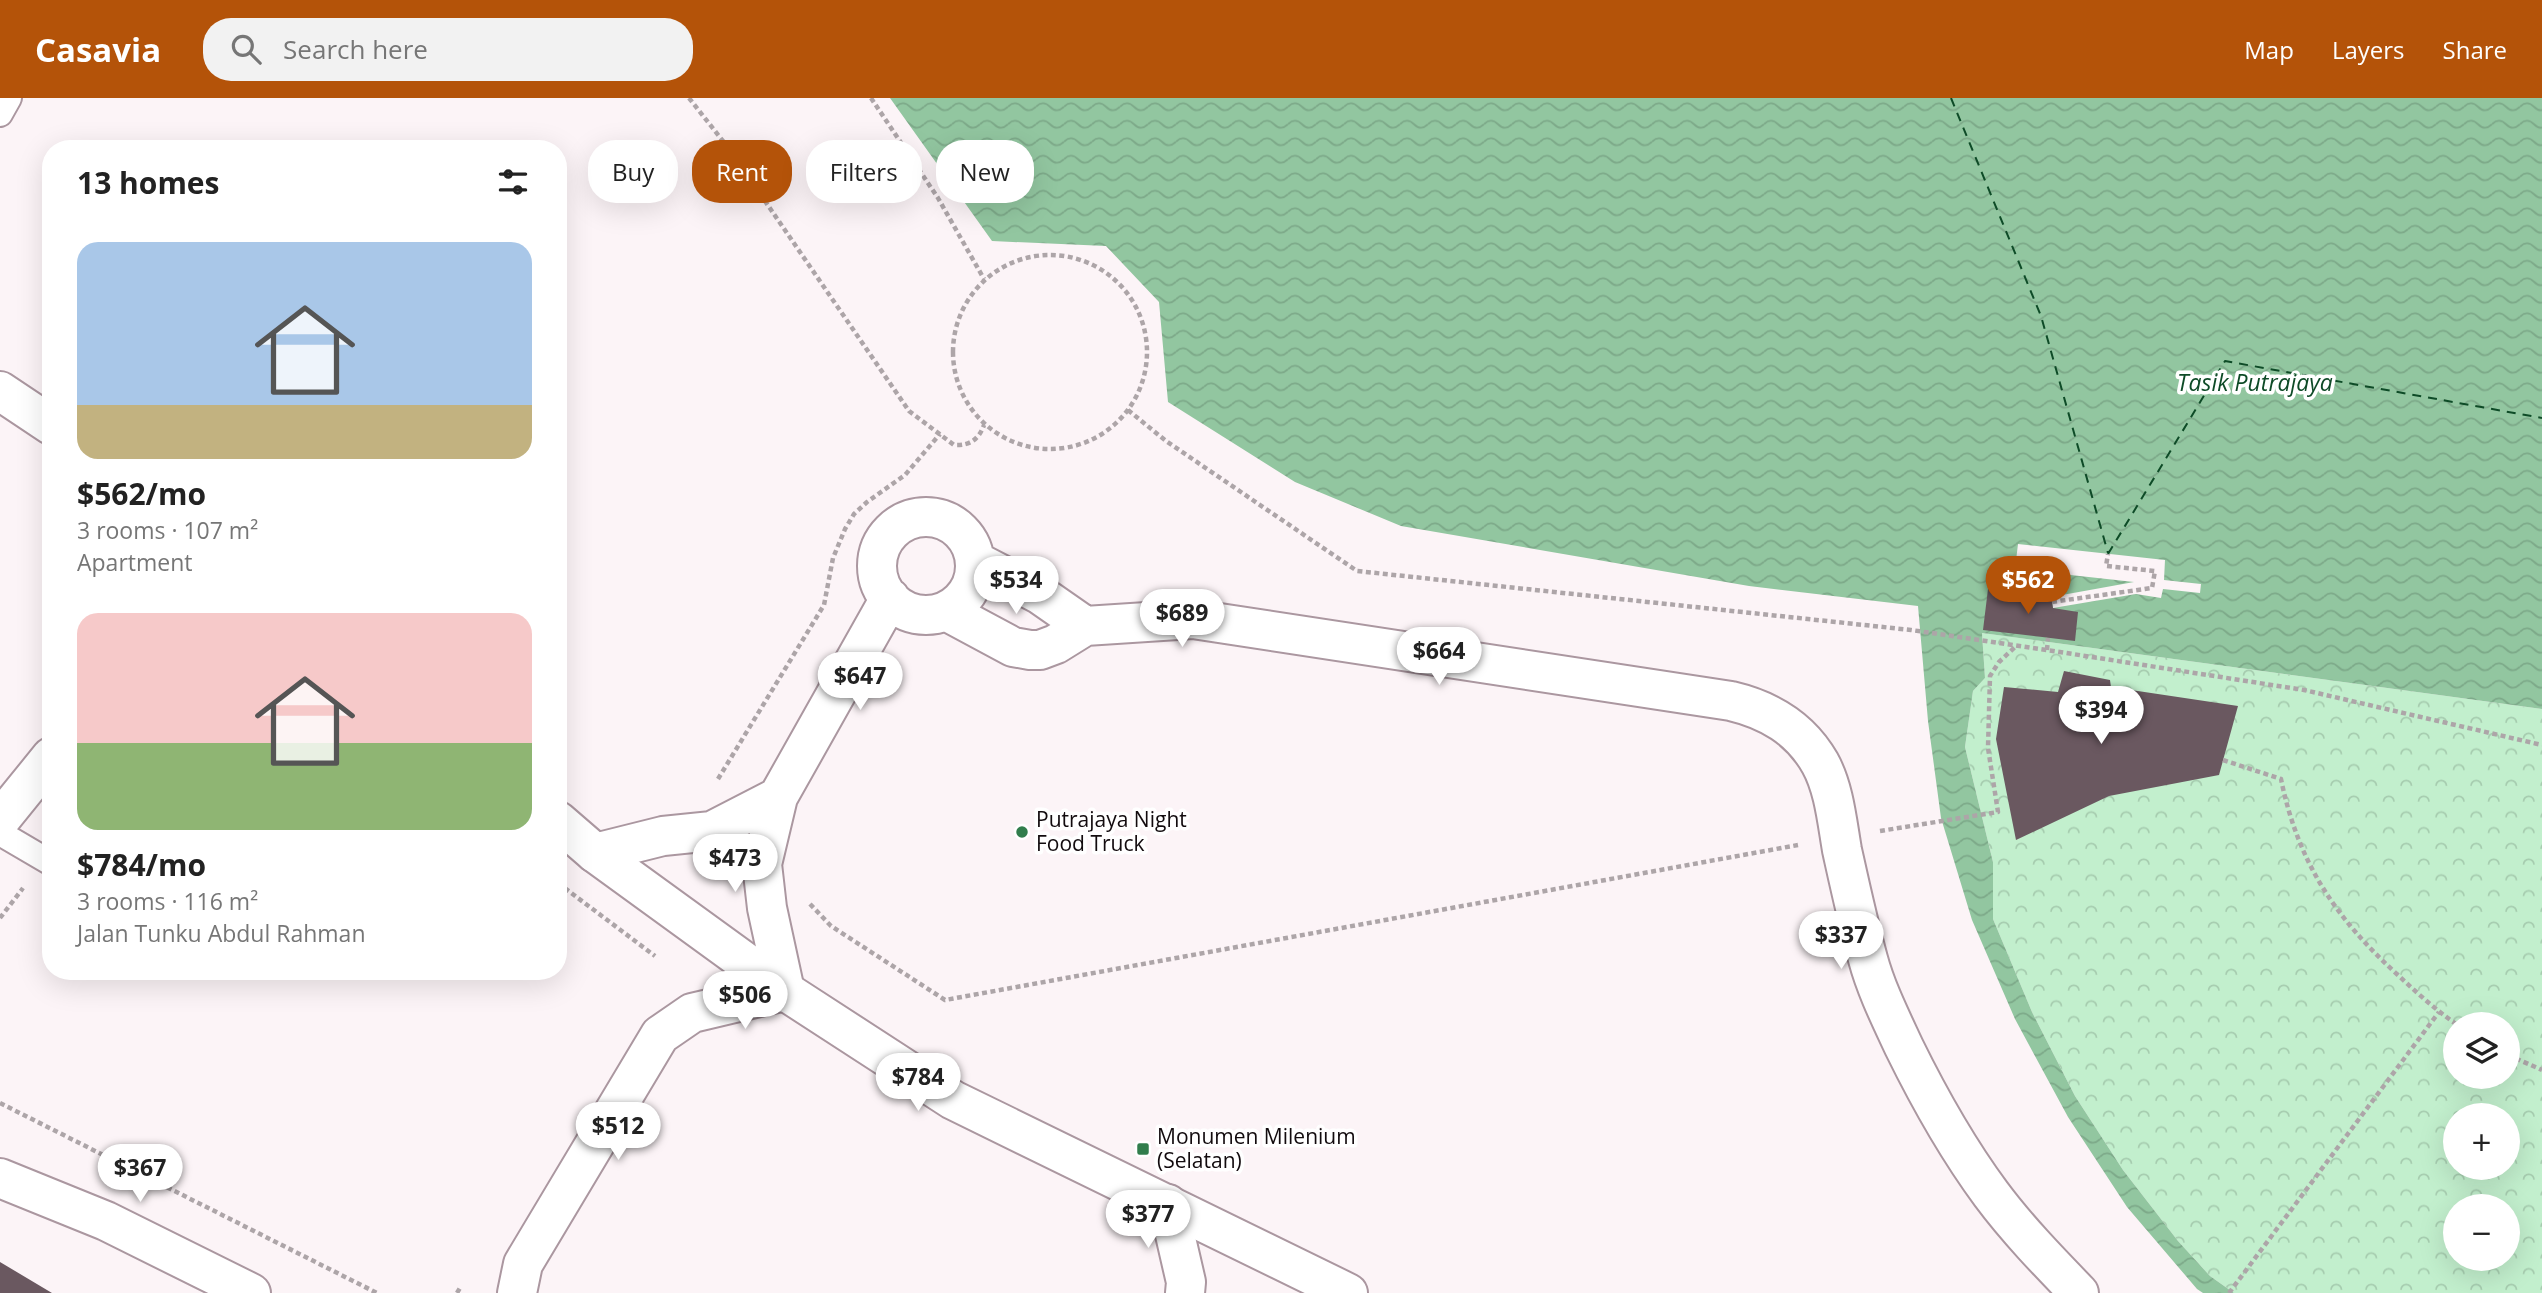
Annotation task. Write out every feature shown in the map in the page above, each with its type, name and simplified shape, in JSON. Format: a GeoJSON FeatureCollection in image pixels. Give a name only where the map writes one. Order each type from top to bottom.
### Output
{"type":"FeatureCollection","features":[{"type":"Feature","properties":{"kind":"street"},"geometry":{"type":"LineString","coordinates":[[0,391],[42,419]]}},
{"type":"Feature","properties":{"kind":"street"},"geometry":{"type":"LineString","coordinates":[[917,517],[937,517],[956,526],[969,541],[975,561],[973,581],[962,599],[946,611],[926,615],[906,611],[890,598],[880,581],[877,560],[884,541],[897,526],[917,517]]}},
{"type":"Feature","properties":{"kind":"street"},"geometry":{"type":"LineString","coordinates":[[975,561],[1039,594],[1085,626]]}},
{"type":"Feature","properties":{"kind":"street"},"geometry":{"type":"LineString","coordinates":[[785,992],[767,908],[762,864],[778,797],[890,598]]}},
{"type":"Feature","properties":{"kind":"street"},"geometry":{"type":"LineString","coordinates":[[946,611],[1013,647],[1030,650],[1056,645],[1085,626],[1193,619],[1731,701],[1756,707],[1784,722],[1806,741],[1821,765],[1831,793],[1852,897],[1869,962],[1894,1026],[1918,1075],[1951,1135],[1991,1194],[2035,1247],[2079,1293]]}},
{"type":"Feature","properties":{"kind":"street"},"geometry":{"type":"LineString","coordinates":[[0,820],[42,768]]}},
{"type":"Feature","properties":{"kind":"street"},"geometry":{"type":"LineString","coordinates":[[595,853],[663,836],[712,831],[778,797]]}},
{"type":"Feature","properties":{"kind":"street"},"geometry":{"type":"LineString","coordinates":[[567,829],[595,853],[785,992],[953,1100],[1348,1293]]}},
{"type":"Feature","properties":{"kind":"street"},"geometry":{"type":"LineString","coordinates":[[517,1293],[523,1264],[660,1035],[692,1013],[785,992]]}},
{"type":"Feature","properties":{"kind":"street"},"geometry":{"type":"LineString","coordinates":[[0,1178],[106,1220],[251,1293]]}},
{"type":"Feature","properties":{"kind":"street"},"geometry":{"type":"LineString","coordinates":[[1168,1204],[1186,1282],[1185,1293]]}},
{"type":"Feature","properties":{"kind":"lane"},"geometry":{"type":"LineString","coordinates":[[0,114],[9,98]]}},
{"type":"Feature","properties":{"kind":"lane"},"geometry":{"type":"LineString","coordinates":[[0,833],[42,858]]}},
{"type":"Feature","properties":{"kind":"path"},"geometry":{"type":"LineString","coordinates":[[689,98],[730,150],[909,411],[954,445],[972,442],[980,435],[984,425]]}},
{"type":"Feature","properties":{"kind":"path"},"geometry":{"type":"LineString","coordinates":[[871,98],[937,198],[984,279]]}},
{"type":"Feature","properties":{"kind":"path"},"geometry":{"type":"LineString","coordinates":[[1060,254],[1099,266],[1129,294],[1146,332],[1146,373],[1128,410],[1098,437],[1059,450],[1019,445],[984,425],[960,392],[952,351],[961,312],[984,279],[1020,258],[1060,254]]}},
{"type":"Feature","properties":{"kind":"path"},"geometry":{"type":"LineString","coordinates":[[1128,410],[1166,441],[1357,571],[1910,630],[2047,650],[2304,690],[2542,744]]}},
{"type":"Feature","properties":{"kind":"path"},"geometry":{"type":"LineString","coordinates":[[715,783],[824,605],[833,558],[854,514],[905,475],[940,434]]}},
{"type":"Feature","properties":{"kind":"path"},"geometry":{"type":"LineString","coordinates":[[2052,602],[2152,588],[2154,571],[2106,566],[2108,554]]}},
{"type":"Feature","properties":{"kind":"path"},"geometry":{"type":"LineString","coordinates":[[2047,650],[2048,638]]}},
{"type":"Feature","properties":{"kind":"path"},"geometry":{"type":"LineString","coordinates":[[806,895],[811,906],[831,926],[945,1000],[1840,838],[1998,812],[1988,748],[1990,676],[1999,662],[2016,646]]}},
{"type":"Feature","properties":{"kind":"path"},"geometry":{"type":"LineString","coordinates":[[2223,760],[2281,779],[2286,805],[2301,849],[2331,903],[2376,956],[2443,1014]]}},
{"type":"Feature","properties":{"kind":"path"},"geometry":{"type":"LineString","coordinates":[[567,891],[655,956]]}},
{"type":"Feature","properties":{"kind":"path"},"geometry":{"type":"LineString","coordinates":[[2229,1293],[2440,1012]]}},
{"type":"Feature","properties":{"kind":"path"},"geometry":{"type":"LineString","coordinates":[[2520,1060],[2542,1070]]}},
{"type":"Feature","properties":{"kind":"path"},"geometry":{"type":"LineString","coordinates":[[0,1103],[377,1293]]}},
{"type":"Feature","properties":{"kind":"green space"},"geometry":{"type":"Polygon","coordinates":[[[1982,633],[2542,709],[2542,1293],[2234,1293],[2210,1276],[2178,1241],[2123,1170],[2075,1096],[2032,1012],[1993,919],[1993,862],[1965,747],[1973,691],[1985,678],[1982,633]]]}},
{"type":"Feature","properties":{"kind":"water","name":"Tasik Putrajaya"},"geometry":{"type":"Polygon","coordinates":[[[890,98],[2542,98],[2542,709],[1982,633],[1985,678],[1973,691],[1965,747],[1993,862],[1993,919],[2032,1012],[2075,1096],[2123,1170],[2178,1241],[2210,1276],[2234,1293],[2203,1293],[2197,1289],[2127,1207],[2068,1117],[2015,1019],[1972,920],[1941,818],[1928,721],[1918,606],[1749,586],[1401,526],[1295,482],[1168,402],[1159,302],[1106,246],[992,241],[965,203],[1034,203],[1034,140],[936,140],[936,162],[890,98]]]}},
{"type":"Feature","properties":{"kind":"pier"},"geometry":{"type":"Polygon","coordinates":[[[2018,544],[2165,560],[2164,580],[2201,584],[2200,593],[2163,589],[2161,598],[2136,594],[2053,608],[2051,597],[2134,582],[2015,569],[2018,544]]]}},
{"type":"Feature","properties":{"kind":"building"},"geometry":{"type":"Polygon","coordinates":[[[1988,589],[2051,596],[2053,608],[2078,612],[2075,641],[1983,630],[1988,589]]]}},
{"type":"Feature","properties":{"kind":"building"},"geometry":{"type":"Polygon","coordinates":[[[2064,671],[2110,680],[2111,687],[2238,706],[2219,775],[2109,796],[2016,840],[1996,739],[2004,687],[2058,692],[2064,671]]]}},
{"type":"Feature","properties":{"kind":"building"},"geometry":{"type":"Polygon","coordinates":[[[0,1262],[52,1293],[0,1293],[0,1262]]]}},
{"type":"Feature","properties":{"kind":"ferry route"},"geometry":{"type":"LineString","coordinates":[[1951,98],[2041,316],[2108,553]]}},
{"type":"Feature","properties":{"kind":"ferry route"},"geometry":{"type":"LineString","coordinates":[[2108,554],[2225,361],[2542,418]]}},
{"type":"Feature","properties":{"kind":"place","name":"Putrajaya Night Food Truck"},"geometry":{"type":"Point","coordinates":[1022,832]}},
{"type":"Feature","properties":{"kind":"place","name":"Monumen Milenium (Selatan)"},"geometry":{"type":"Point","coordinates":[1143,1149]}}]}
